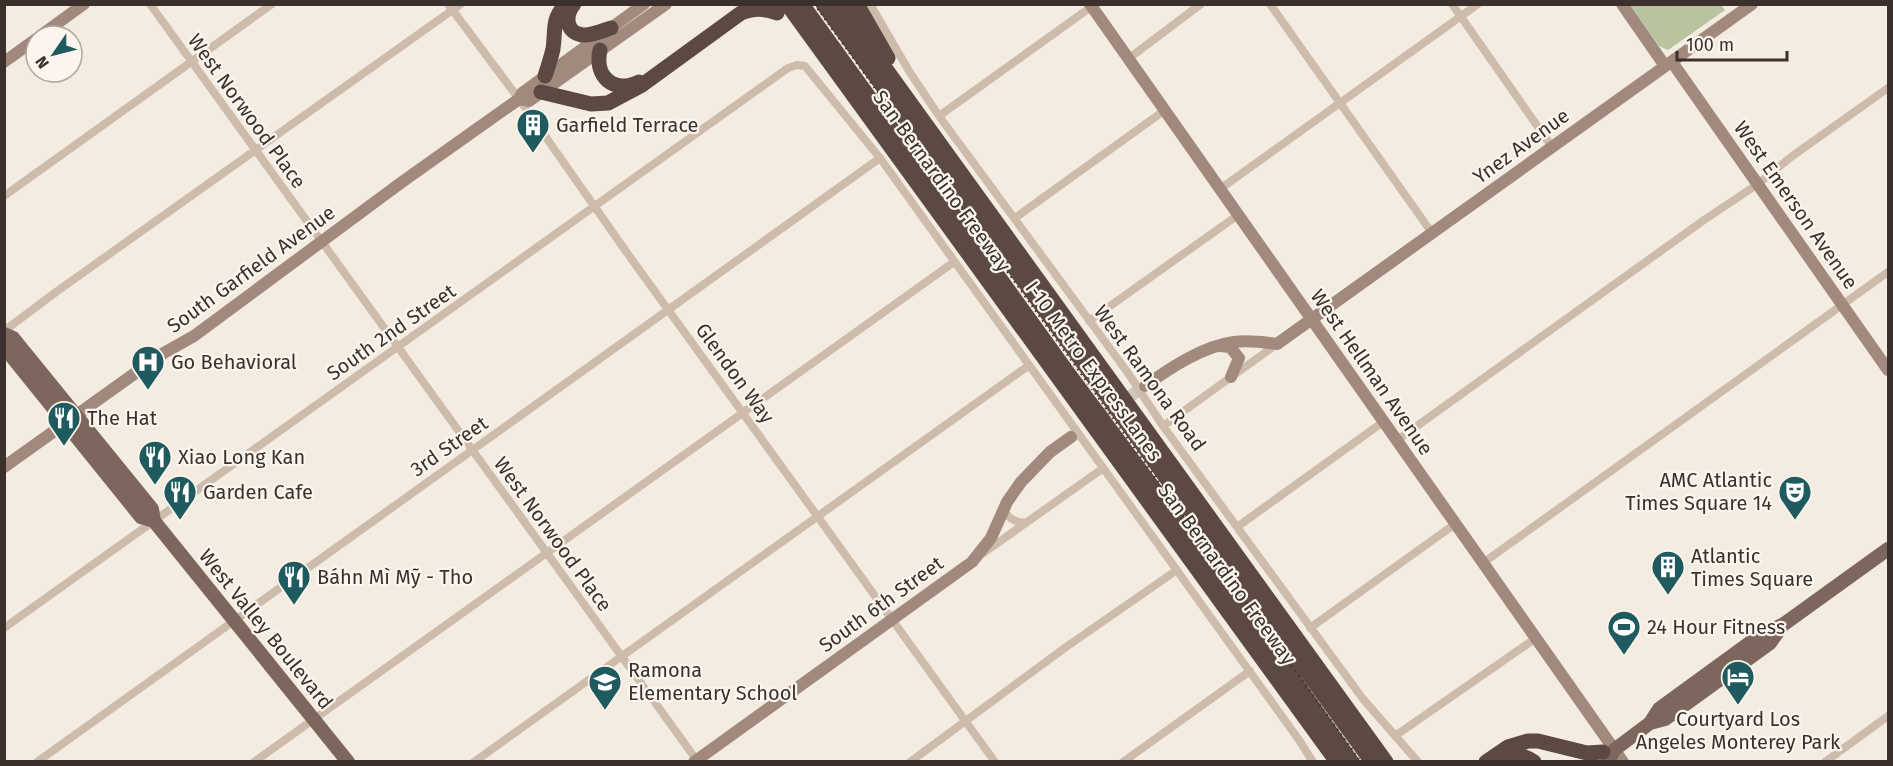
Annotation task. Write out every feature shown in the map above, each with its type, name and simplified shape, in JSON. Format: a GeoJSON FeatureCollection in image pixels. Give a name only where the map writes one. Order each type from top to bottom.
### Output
{"type":"FeatureCollection","features":[{"type":"Feature","properties":{"kind":"highway"},"geometry":{"type":"LineString","coordinates":[[545,76],[553,48],[555,20],[566,4]]}},
{"type":"Feature","properties":{"kind":"highway"},"geometry":{"type":"LineString","coordinates":[[574,4],[569,10],[567,20],[573,31],[581,35],[611,28]]}},
{"type":"Feature","properties":{"kind":"highway"},"geometry":{"type":"LineString","coordinates":[[600,50],[598,63],[607,80],[625,87],[637,83],[731,15],[742,4]]}},
{"type":"Feature","properties":{"kind":"highway","name":"I-10 Metro ExpressLanes"},"geometry":{"type":"LineString","coordinates":[[802,4],[1061,363],[1251,619],[1352,762]]}},
{"type":"Feature","properties":{"kind":"highway","name":"I-10 Metro ExpressLanes"},"geometry":{"type":"LineString","coordinates":[[824,4],[1374,754]]}},
{"type":"Feature","properties":{"kind":"highway","name":"San Bernardino Freeway"},"geometry":{"type":"LineString","coordinates":[[839,4],[1374,754],[1386,762]]}},
{"type":"Feature","properties":{"kind":"highway"},"geometry":{"type":"LineString","coordinates":[[868,5],[900,89]]}},
{"type":"Feature","properties":{"kind":"highway"},"geometry":{"type":"LineString","coordinates":[[541,92],[591,104],[608,103],[642,85],[741,13],[754,9],[778,7]]}},
{"type":"Feature","properties":{"kind":"highway","name":"San Bernardino Freeway"},"geometry":{"type":"LineString","coordinates":[[778,7],[821,51],[1337,762]]}},
{"type":"Feature","properties":{"kind":"highway"},"geometry":{"type":"LineString","coordinates":[[1307,720],[1328,762]]}},
{"type":"Feature","properties":{"kind":"highway"},"geometry":{"type":"LineString","coordinates":[[1486,762],[1508,747],[1528,741],[1538,741],[1587,753],[1608,754]]}},
{"type":"Feature","properties":{"kind":"highway"},"geometry":{"type":"LineString","coordinates":[[1374,754],[1394,762]]}},
{"type":"Feature","properties":{"kind":"highway"},"geometry":{"type":"LineString","coordinates":[[1497,762],[1510,755],[1520,754],[1533,762]]}},
{"type":"Feature","properties":{"kind":"main road"},"geometry":{"type":"LineString","coordinates":[[4,333],[13,338],[71,419]]}},
{"type":"Feature","properties":{"kind":"main road"},"geometry":{"type":"LineString","coordinates":[[4,347],[71,419]]}},
{"type":"Feature","properties":{"kind":"main road","name":"West Valley Boulevard"},"geometry":{"type":"LineString","coordinates":[[71,419],[141,517],[154,521],[348,762]]}},
{"type":"Feature","properties":{"kind":"main road"},"geometry":{"type":"LineString","coordinates":[[1590,762],[1608,754],[1650,723],[1665,719],[1770,643],[1784,624],[1888,549]]}},
{"type":"Feature","properties":{"kind":"street"},"geometry":{"type":"LineString","coordinates":[[56,24],[84,4]]}},
{"type":"Feature","properties":{"kind":"street","name":"West Norwood Place"},"geometry":{"type":"LineString","coordinates":[[150,4],[697,761]]}},
{"type":"Feature","properties":{"kind":"street"},"geometry":{"type":"LineString","coordinates":[[4,196],[272,4]]}},
{"type":"Feature","properties":{"kind":"street"},"geometry":{"type":"LineString","coordinates":[[4,333],[56,292],[256,151],[451,8],[461,4]]}},
{"type":"Feature","properties":{"kind":"street","name":"South Garfield Avenue"},"geometry":{"type":"LineString","coordinates":[[4,467],[162,354],[194,336],[402,182],[519,99],[522,93],[644,4]]}},
{"type":"Feature","properties":{"kind":"street","name":"South Garfield Avenue"},"geometry":{"type":"LineString","coordinates":[[519,99],[529,101],[666,4]]}},
{"type":"Feature","properties":{"kind":"street"},"geometry":{"type":"LineString","coordinates":[[1128,59],[1201,4]]}},
{"type":"Feature","properties":{"kind":"street"},"geometry":{"type":"LineString","coordinates":[[1270,4],[1432,233]]}},
{"type":"Feature","properties":{"kind":"street"},"geometry":{"type":"LineString","coordinates":[[1452,4],[1552,147]]}},
{"type":"Feature","properties":{"kind":"street"},"geometry":{"type":"LineString","coordinates":[[1220,189],[1478,4]]}},
{"type":"Feature","properties":{"kind":"street","name":"West Emerson Avenue"},"geometry":{"type":"LineString","coordinates":[[1622,4],[1758,184],[1888,370]]}},
{"type":"Feature","properties":{"kind":"street","name":"Ynez Avenue"},"geometry":{"type":"LineString","coordinates":[[1312,319],[1752,4]]}},
{"type":"Feature","properties":{"kind":"street","name":"West Ramona Road"},"geometry":{"type":"LineString","coordinates":[[868,5],[939,116],[1128,373],[1163,426],[1363,699],[1418,762]]}},
{"type":"Feature","properties":{"kind":"street"},"geometry":{"type":"LineString","coordinates":[[939,116],[1090,6]]}},
{"type":"Feature","properties":{"kind":"street","name":"West Hellman Avenue"},"geometry":{"type":"LineString","coordinates":[[1090,6],[1536,638],[1608,754],[1623,762]]}},
{"type":"Feature","properties":{"kind":"street","name":"Glendon Way"},"geometry":{"type":"LineString","coordinates":[[451,8],[519,99],[995,762]]}},
{"type":"Feature","properties":{"kind":"street"},"geometry":{"type":"LineString","coordinates":[[4,62],[24,48]]}},
{"type":"Feature","properties":{"kind":"street","name":"South 2nd Street"},"geometry":{"type":"LineString","coordinates":[[4,628],[788,68],[797,65],[805,66],[880,158]]}},
{"type":"Feature","properties":{"kind":"street"},"geometry":{"type":"LineString","coordinates":[[1396,441],[1704,220],[1758,184],[1888,88]]}},
{"type":"Feature","properties":{"kind":"street"},"geometry":{"type":"LineString","coordinates":[[1015,219],[1165,110]]}},
{"type":"Feature","properties":{"kind":"street"},"geometry":{"type":"LineString","coordinates":[[880,158],[1102,469],[1250,671],[1312,762]]}},
{"type":"Feature","properties":{"kind":"street","name":"3rd Street"},"geometry":{"type":"LineString","coordinates":[[37,762],[880,158]]}},
{"type":"Feature","properties":{"kind":"street"},"geometry":{"type":"LineString","coordinates":[[1089,321],[1238,215]]}},
{"type":"Feature","properties":{"kind":"street"},"geometry":{"type":"LineString","coordinates":[[254,762],[954,262]]}},
{"type":"Feature","properties":{"kind":"street"},"geometry":{"type":"LineString","coordinates":[[1483,563],[1888,272]]}},
{"type":"Feature","properties":{"kind":"street"},"geometry":{"type":"LineString","coordinates":[[1163,426],[1312,319]]}},
{"type":"Feature","properties":{"kind":"street"},"geometry":{"type":"LineString","coordinates":[[1145,386],[1176,365],[1232,342],[1277,344]]}},
{"type":"Feature","properties":{"kind":"street"},"geometry":{"type":"LineString","coordinates":[[1220,346],[1230,347],[1239,358],[1231,377]]}},
{"type":"Feature","properties":{"kind":"street"},"geometry":{"type":"LineString","coordinates":[[474,762],[1028,366]]}},
{"type":"Feature","properties":{"kind":"street"},"geometry":{"type":"LineString","coordinates":[[1237,527],[1383,422]]}},
{"type":"Feature","properties":{"kind":"street","name":"South 6th Street"},"geometry":{"type":"LineString","coordinates":[[972,562],[991,538],[1007,502],[1039,462],[1071,437]]}},
{"type":"Feature","properties":{"kind":"street","name":"South 6th Street"},"geometry":{"type":"LineString","coordinates":[[697,761],[1102,469]]}},
{"type":"Feature","properties":{"kind":"street"},"geometry":{"type":"LineString","coordinates":[[1007,502],[1005,512],[1008,517],[1026,523]]}},
{"type":"Feature","properties":{"kind":"street"},"geometry":{"type":"LineString","coordinates":[[1310,628],[1455,524]]}},
{"type":"Feature","properties":{"kind":"street"},"geometry":{"type":"LineString","coordinates":[[910,762],[1066,647],[1177,570]]}},
{"type":"Feature","properties":{"kind":"street"},"geometry":{"type":"LineString","coordinates":[[1395,736],[1536,638]]}},
{"type":"Feature","properties":{"kind":"street"},"geometry":{"type":"LineString","coordinates":[[1123,762],[1250,671]]}},
{"type":"Feature","properties":{"kind":"street"},"geometry":{"type":"LineString","coordinates":[[1825,762],[1888,716]]}},
{"type":"Feature","properties":{"kind":"green space"},"geometry":{"type":"Polygon","coordinates":[[[1630,5],[1721,5],[1725,10],[1668,50],[1659,46],[1630,5]]]}},
{"type":"Feature","properties":{"kind":"tunnel"},"geometry":{"type":"LineString","coordinates":[[1071,437],[1145,386]]}},
{"type":"Feature","properties":{"kind":"railway"},"geometry":{"type":"LineString","coordinates":[[814,4],[1361,762]]}},
{"type":"Feature","properties":{"kind":"place","name":"Garfield Terrace"},"geometry":{"type":"Point","coordinates":[533,154]}},
{"type":"Feature","properties":{"kind":"place","name":"Go Behavioral"},"geometry":{"type":"Point","coordinates":[148,391]}},
{"type":"Feature","properties":{"kind":"place","name":"The Hat"},"geometry":{"type":"Point","coordinates":[64,447]}},
{"type":"Feature","properties":{"kind":"place","name":"Xiao Long Kan"},"geometry":{"type":"Point","coordinates":[155,486]}},
{"type":"Feature","properties":{"kind":"place","name":"Garden Cafe"},"geometry":{"type":"Point","coordinates":[180,521]}},
{"type":"Feature","properties":{"kind":"place","name":"AMC Atlantic Times Square 14"},"geometry":{"type":"Point","coordinates":[1795,521]}},
{"type":"Feature","properties":{"kind":"place","name":"Atlantic Times Square"},"geometry":{"type":"Point","coordinates":[1668,596]}},
{"type":"Feature","properties":{"kind":"place","name":"Báhn Mì Mỹ - Tho"},"geometry":{"type":"Point","coordinates":[294,606]}},
{"type":"Feature","properties":{"kind":"place","name":"24 Hour Fitness"},"geometry":{"type":"Point","coordinates":[1624,656]}},
{"type":"Feature","properties":{"kind":"place","name":"Courtyard Los Angeles Monterey Park"},"geometry":{"type":"Point","coordinates":[1738,706]}},
{"type":"Feature","properties":{"kind":"place","name":"Ramona Elementary School"},"geometry":{"type":"Point","coordinates":[605,711]}}]}
